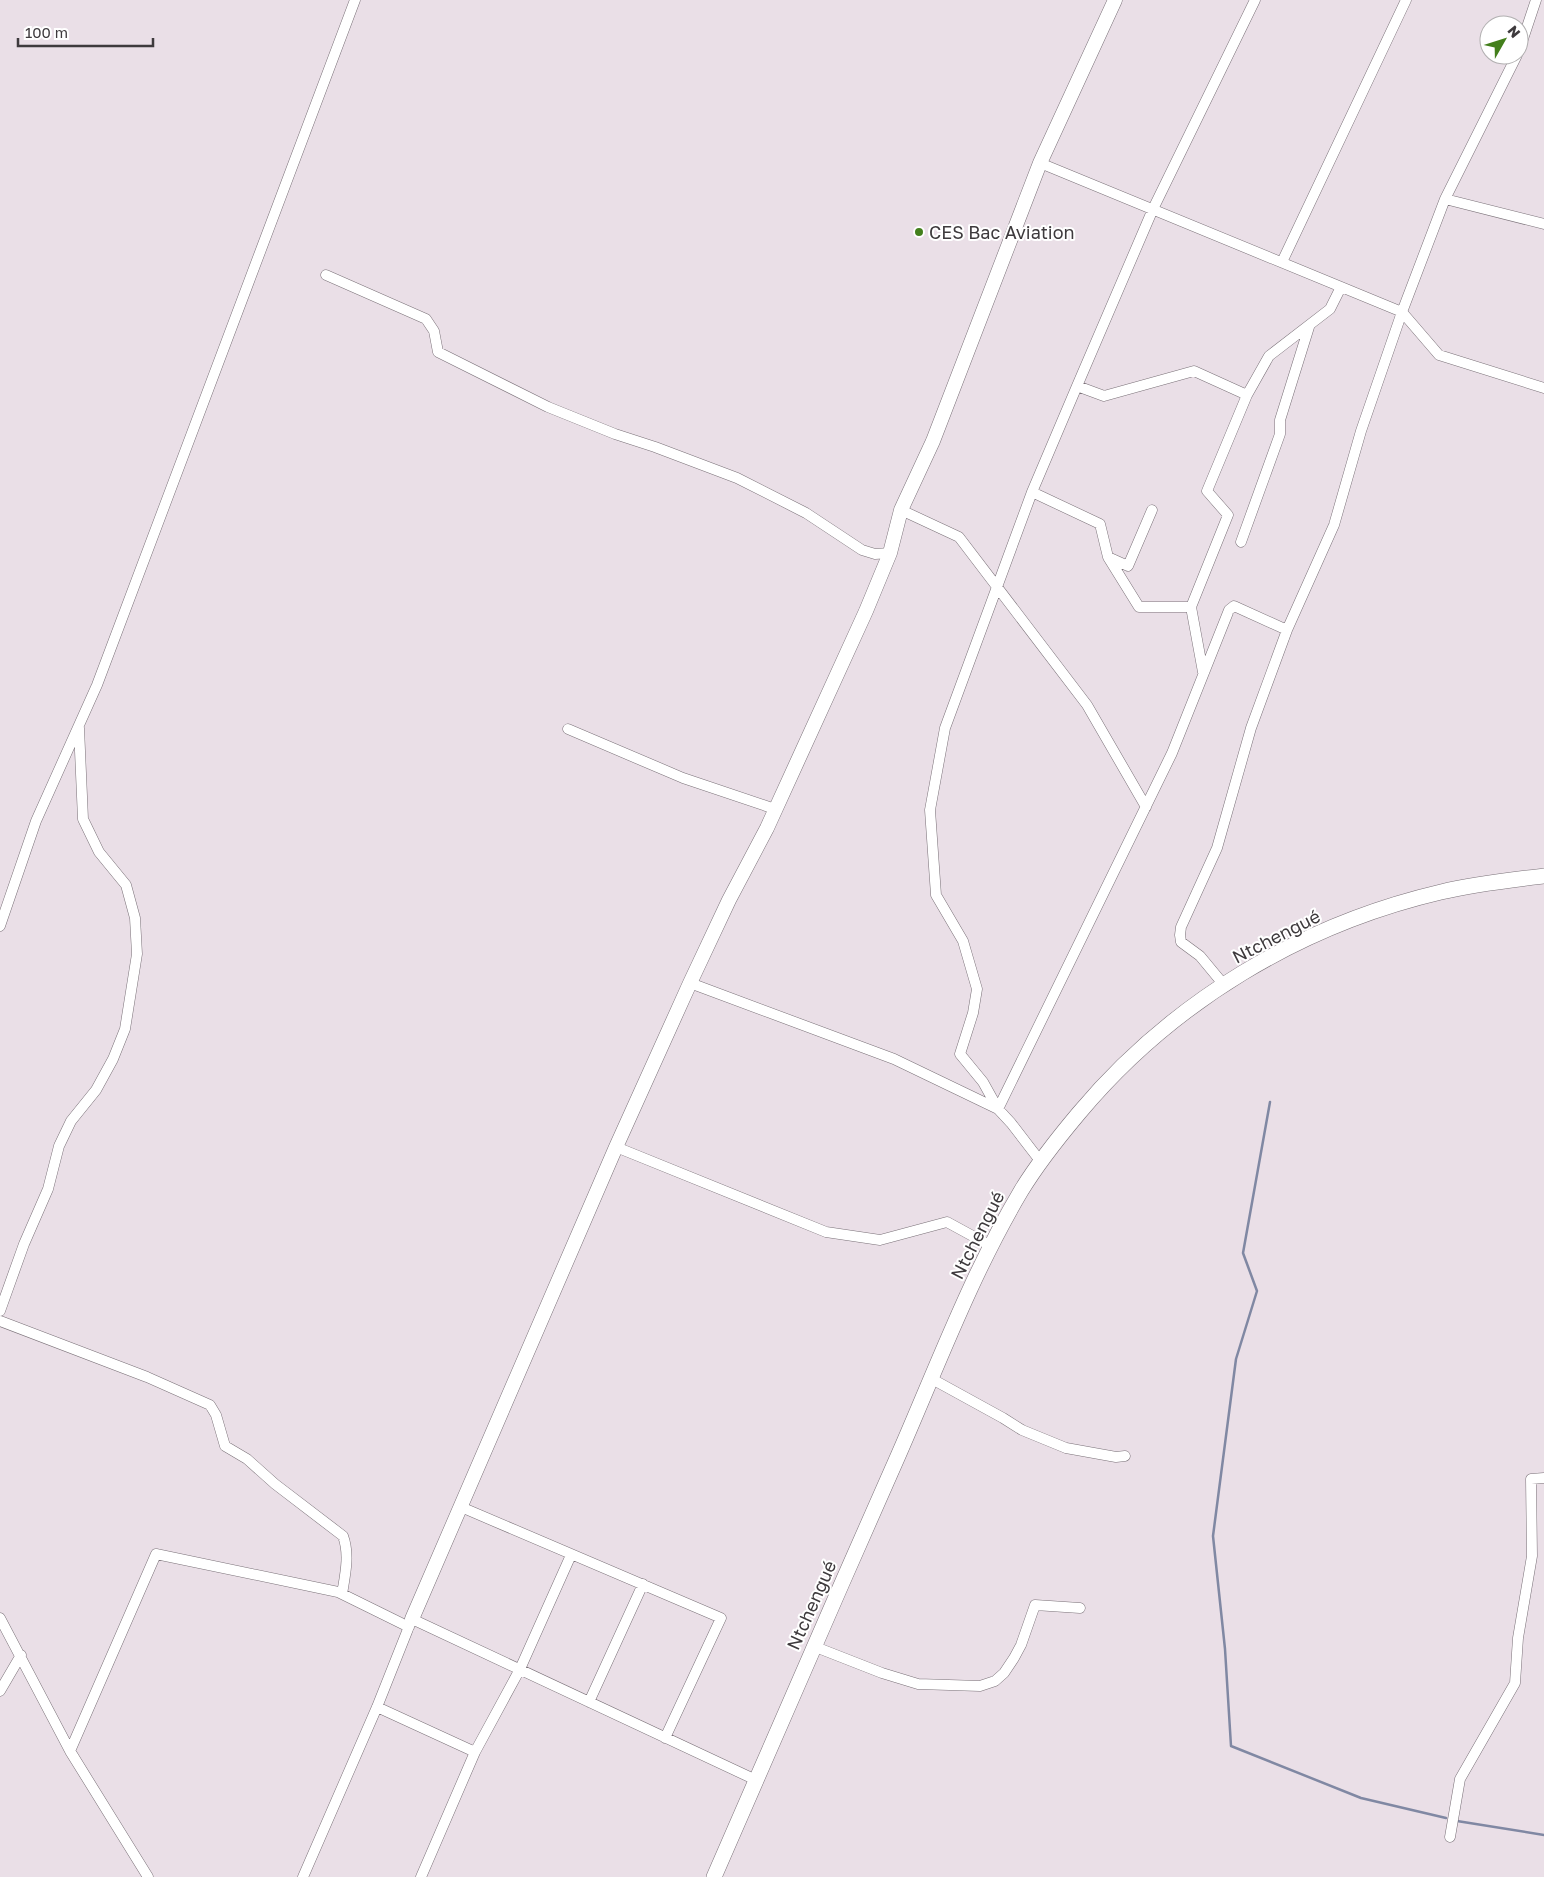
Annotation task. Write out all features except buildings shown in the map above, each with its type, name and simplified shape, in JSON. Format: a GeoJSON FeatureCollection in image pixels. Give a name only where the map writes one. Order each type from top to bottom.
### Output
{"type":"FeatureCollection","features":[{"type":"Feature","properties":{"kind":"main road","name":"Ntchengué"},"geometry":{"type":"LineString","coordinates":[[714,1877],[963,1304],[991,1246],[1022,1190],[1041,1162],[1085,1106],[1133,1054],[1190,1007],[1224,985],[1296,944],[1364,915],[1442,892],[1544,876]]}},
{"type":"Feature","properties":{"kind":"street"},"geometry":{"type":"LineString","coordinates":[[0,926],[36,821],[97,685],[355,0]]}},
{"type":"Feature","properties":{"kind":"street"},"geometry":{"type":"LineString","coordinates":[[303,1877],[377,1707],[410,1623],[616,1147],[690,983],[775,809],[866,611],[890,554],[900,510],[933,441],[1040,163],[1115,0]]}},
{"type":"Feature","properties":{"kind":"street"},"geometry":{"type":"LineString","coordinates":[[1041,1162],[998,1109],[983,1082],[960,1054],[973,1013],[978,988],[963,941],[936,895],[930,810],[945,728],[1032,492],[1153,208],[1256,0]]}},
{"type":"Feature","properties":{"kind":"street"},"geometry":{"type":"LineString","coordinates":[[1282,262],[1406,0]]}},
{"type":"Feature","properties":{"kind":"street"},"geometry":{"type":"LineString","coordinates":[[1529,21],[1536,0]]}},
{"type":"Feature","properties":{"kind":"street"},"geometry":{"type":"LineString","coordinates":[[1224,985],[1200,956],[1182,942],[1180,935],[1181,927],[1217,848],[1251,728],[1287,630],[1334,526],[1361,431],[1402,312],[1445,198],[1512,65]]}},
{"type":"Feature","properties":{"kind":"street"},"geometry":{"type":"LineString","coordinates":[[1040,163],[1402,312],[1440,355],[1544,388]]}},
{"type":"Feature","properties":{"kind":"street"},"geometry":{"type":"LineString","coordinates":[[1445,198],[1544,224]]}},
{"type":"Feature","properties":{"kind":"street"},"geometry":{"type":"LineString","coordinates":[[326,275],[426,320],[434,331],[438,352],[548,407],[615,434],[656,447],[737,478],[806,513],[862,550],[875,554],[890,554]]}},
{"type":"Feature","properties":{"kind":"street"},"geometry":{"type":"LineString","coordinates":[[1203,673],[1192,607],[1228,515],[1207,491],[1247,395],[1269,356],[1330,309],[1341,287]]}},
{"type":"Feature","properties":{"kind":"street"},"geometry":{"type":"LineString","coordinates":[[1240,542],[1280,434],[1280,420],[1309,327]]}},
{"type":"Feature","properties":{"kind":"street"},"geometry":{"type":"LineString","coordinates":[[1077,386],[1104,396],[1194,371],[1247,395]]}},
{"type":"Feature","properties":{"kind":"street"},"geometry":{"type":"LineString","coordinates":[[1032,492],[1100,524],[1108,557],[1139,607],[1192,607]]}},
{"type":"Feature","properties":{"kind":"street"},"geometry":{"type":"LineString","coordinates":[[900,510],[959,538],[1087,705],[1146,807]]}},
{"type":"Feature","properties":{"kind":"street"},"geometry":{"type":"LineString","coordinates":[[1108,557],[1128,566],[1152,510]]}},
{"type":"Feature","properties":{"kind":"street"},"geometry":{"type":"LineString","coordinates":[[998,1109],[1172,753],[1229,610],[1234,606],[1287,630]]}},
{"type":"Feature","properties":{"kind":"street"},"geometry":{"type":"LineString","coordinates":[[0,1311],[24,1244],[48,1189],[59,1146],[71,1121],[96,1090],[113,1058],[125,1029],[137,954],[135,918],[126,885],[99,852],[82,819],[79,725]]}},
{"type":"Feature","properties":{"kind":"street"},"geometry":{"type":"LineString","coordinates":[[568,729],[683,778],[775,809]]}},
{"type":"Feature","properties":{"kind":"street"},"geometry":{"type":"LineString","coordinates":[[690,983],[894,1059],[998,1109]]}},
{"type":"Feature","properties":{"kind":"street"},"geometry":{"type":"LineString","coordinates":[[616,1147],[826,1232],[880,1240],[947,1222],[991,1246]]}},
{"type":"Feature","properties":{"kind":"street"},"geometry":{"type":"LineString","coordinates":[[0,1321],[146,1377],[210,1406],[216,1415],[225,1446],[247,1459],[275,1484],[343,1536],[347,1563],[342,1594]]}},
{"type":"Feature","properties":{"kind":"street"},"geometry":{"type":"LineString","coordinates":[[932,1378],[1030,1434],[1066,1448],[1125,1456]]}},
{"type":"Feature","properties":{"kind":"street"},"geometry":{"type":"LineString","coordinates":[[1450,1837],[1460,1778],[1515,1683],[1518,1638],[1532,1556],[1531,1478],[1544,1478]]}},
{"type":"Feature","properties":{"kind":"street"},"geometry":{"type":"LineString","coordinates":[[461,1507],[721,1618],[665,1738]]}},
{"type":"Feature","properties":{"kind":"street"},"geometry":{"type":"LineString","coordinates":[[70,1751],[156,1554],[342,1594],[520,1669],[756,1780]]}},
{"type":"Feature","properties":{"kind":"street"},"geometry":{"type":"LineString","coordinates":[[421,1877],[475,1752],[520,1669],[571,1555]]}},
{"type":"Feature","properties":{"kind":"street"},"geometry":{"type":"LineString","coordinates":[[589,1702],[643,1584]]}},
{"type":"Feature","properties":{"kind":"street"},"geometry":{"type":"LineString","coordinates":[[814,1646],[882,1673],[918,1684],[980,1686],[995,1681],[1004,1673],[1021,1645],[1035,1604],[1080,1608]]}},
{"type":"Feature","properties":{"kind":"street"},"geometry":{"type":"LineString","coordinates":[[0,1618],[70,1751],[148,1877]]}},
{"type":"Feature","properties":{"kind":"street"},"geometry":{"type":"LineString","coordinates":[[0,1692],[21,1655]]}},
{"type":"Feature","properties":{"kind":"street"},"geometry":{"type":"LineString","coordinates":[[377,1707],[475,1752]]}},
{"type":"Feature","properties":{"kind":"waterway"},"geometry":{"type":"LineString","coordinates":[[1270,1102],[1243,1253],[1257,1291],[1236,1359],[1213,1536],[1225,1649],[1231,1746],[1361,1798],[1446,1818]]}},
{"type":"Feature","properties":{"kind":"waterway"},"geometry":{"type":"LineString","coordinates":[[1457,1821],[1544,1835]]}},
{"type":"Feature","properties":{"kind":"place","name":"CES Bac Aviation"},"geometry":{"type":"Point","coordinates":[919,232]}}]}
